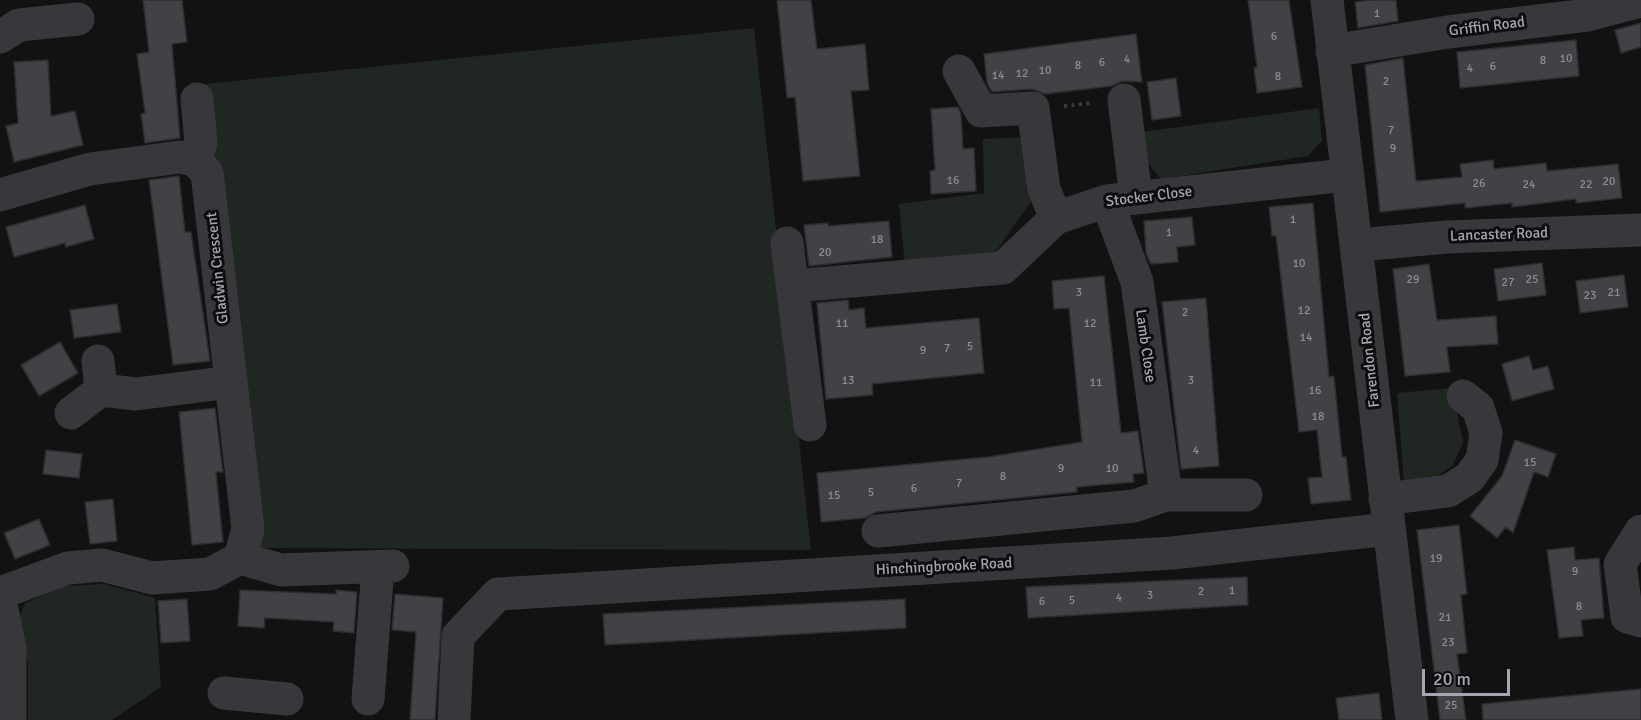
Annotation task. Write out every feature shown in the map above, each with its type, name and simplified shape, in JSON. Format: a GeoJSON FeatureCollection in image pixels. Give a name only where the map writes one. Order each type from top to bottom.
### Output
{"type":"FeatureCollection","features":[{"type":"Feature","properties":{"kind":"street","name":"Farendon Road"},"geometry":{"type":"LineString","coordinates":[[1327,0],[1346,175],[1358,245],[1412,720]]}},
{"type":"Feature","properties":{"kind":"street","name":"Griffin Road"},"geometry":{"type":"LineString","coordinates":[[1332,51],[1448,32],[1587,15],[1641,1]]}},
{"type":"Feature","properties":{"kind":"street"},"geometry":{"type":"LineString","coordinates":[[0,37],[19,25],[33,12],[78,19]]}},
{"type":"Feature","properties":{"kind":"street"},"geometry":{"type":"LineString","coordinates":[[959,71],[981,111],[1033,108],[1044,189],[1056,218]]}},
{"type":"Feature","properties":{"kind":"street"},"geometry":{"type":"LineString","coordinates":[[0,195],[90,169],[180,157],[195,160],[201,143],[197,99]]}},
{"type":"Feature","properties":{"kind":"street","name":"Lamb Close"},"geometry":{"type":"LineString","coordinates":[[1124,100],[1121,199],[1137,282],[1166,495]]}},
{"type":"Feature","properties":{"kind":"street","name":"Gladwin Crescent"},"geometry":{"type":"LineString","coordinates":[[195,160],[207,173],[248,529],[240,558]]}},
{"type":"Feature","properties":{"kind":"street","name":"Stocker Close"},"geometry":{"type":"LineString","coordinates":[[794,286],[1003,268],[1056,218],[1121,199],[1346,175]]}},
{"type":"Feature","properties":{"kind":"street","name":"Lancaster Road"},"geometry":{"type":"LineString","coordinates":[[1358,245],[1447,237],[1641,230]]}},
{"type":"Feature","properties":{"kind":"street"},"geometry":{"type":"LineString","coordinates":[[787,243],[810,425]]}},
{"type":"Feature","properties":{"kind":"street"},"geometry":{"type":"LineString","coordinates":[[71,413],[99,375],[136,394],[231,382]]}},
{"type":"Feature","properties":{"kind":"street","name":"Hinchingbrooke Road"},"geometry":{"type":"LineString","coordinates":[[454,720],[458,636],[498,594],[1172,553],[1387,514],[1448,491],[1469,478],[1482,460],[1486,433],[1478,408],[1463,396]]}},
{"type":"Feature","properties":{"kind":"street"},"geometry":{"type":"LineString","coordinates":[[878,531],[1134,506],[1166,495],[1246,495]]}},
{"type":"Feature","properties":{"kind":"street"},"geometry":{"type":"LineString","coordinates":[[1641,531],[1620,564],[1627,616],[1641,621]]}},
{"type":"Feature","properties":{"kind":"street"},"geometry":{"type":"LineString","coordinates":[[0,593],[68,568],[102,566],[152,578],[210,574],[240,558],[281,570],[385,567],[368,699]]}},
{"type":"Feature","properties":{"kind":"street"},"geometry":{"type":"LineString","coordinates":[[0,600],[10,648],[10,720]]}},
{"type":"Feature","properties":{"kind":"street"},"geometry":{"type":"LineString","coordinates":[[237,703],[287,699]]}},
{"type":"Feature","properties":{"kind":"path"},"geometry":{"type":"LineString","coordinates":[[1033,108],[1124,100]]}},
{"type":"Feature","properties":{"kind":"shaded area"},"geometry":{"type":"Polygon","coordinates":[[[754,28],[811,550],[254,548],[204,84],[754,28]]]}},
{"type":"Feature","properties":{"kind":"shaded area"},"geometry":{"type":"Polygon","coordinates":[[[1319,108],[1322,141],[1308,156],[1161,179],[1145,160],[1142,132],[1319,108]]]}},
{"type":"Feature","properties":{"kind":"shaded area"},"geometry":{"type":"Polygon","coordinates":[[[1025,137],[1031,202],[994,254],[905,265],[899,204],[984,193],[983,139],[1025,137]]]}},
{"type":"Feature","properties":{"kind":"shaded area"},"geometry":{"type":"Polygon","coordinates":[[[1452,388],[1463,443],[1452,466],[1433,479],[1404,481],[1397,393],[1452,388]]]}},
{"type":"Feature","properties":{"kind":"shaded area"},"geometry":{"type":"Polygon","coordinates":[[[104,584],[155,598],[161,687],[112,720],[28,720],[28,664],[19,618],[25,603],[66,586],[104,584]]]}},
{"type":"Feature","properties":{"kind":"building"},"geometry":{"type":"Polygon","coordinates":[[[143,0],[182,0],[187,42],[172,44],[180,138],[145,143],[141,114],[145,113],[137,54],[149,52],[143,0]]]}},
{"type":"Feature","properties":{"kind":"building"},"geometry":{"type":"Polygon","coordinates":[[[777,0],[811,0],[817,49],[865,44],[869,90],[851,91],[860,176],[803,181],[795,97],[787,98],[777,0]]]}},
{"type":"Feature","properties":{"kind":"building"},"geometry":{"type":"Polygon","coordinates":[[[1248,0],[1289,0],[1302,87],[1257,93],[1254,68],[1257,67],[1248,0]]]}},
{"type":"Feature","properties":{"kind":"building"},"geometry":{"type":"Polygon","coordinates":[[[1396,0],[1398,21],[1358,28],[1355,2],[1396,0]]]}},
{"type":"Feature","properties":{"kind":"building"},"geometry":{"type":"Polygon","coordinates":[[[1641,23],[1641,47],[1621,53],[1615,30],[1641,23]]]}},
{"type":"Feature","properties":{"kind":"building"},"geometry":{"type":"Polygon","coordinates":[[[1136,34],[1142,82],[1122,81],[1112,86],[1045,94],[1032,89],[992,92],[987,83],[984,54],[1136,34]]]}},
{"type":"Feature","properties":{"kind":"building"},"geometry":{"type":"Polygon","coordinates":[[[1576,40],[1579,76],[1460,88],[1457,52],[1576,40]]]}},
{"type":"Feature","properties":{"kind":"building"},"geometry":{"type":"Polygon","coordinates":[[[1403,58],[1416,181],[1462,177],[1460,164],[1493,160],[1494,169],[1546,163],[1547,171],[1618,164],[1622,198],[1576,203],[1576,199],[1512,207],[1512,203],[1465,208],[1465,203],[1380,212],[1365,65],[1403,58]]]}},
{"type":"Feature","properties":{"kind":"building"},"geometry":{"type":"Polygon","coordinates":[[[48,60],[51,116],[75,111],[83,145],[14,162],[6,126],[18,123],[14,62],[48,60]]]}},
{"type":"Feature","properties":{"kind":"building"},"geometry":{"type":"Polygon","coordinates":[[[1176,78],[1181,116],[1152,120],[1147,82],[1176,78]]]}},
{"type":"Feature","properties":{"kind":"building"},"geometry":{"type":"Polygon","coordinates":[[[958,107],[961,114],[963,149],[974,148],[976,191],[931,194],[930,171],[935,170],[931,109],[958,107]]]}},
{"type":"Feature","properties":{"kind":"building"},"geometry":{"type":"Polygon","coordinates":[[[179,176],[185,232],[191,232],[210,361],[173,365],[149,180],[179,176]]]}},
{"type":"Feature","properties":{"kind":"building"},"geometry":{"type":"Polygon","coordinates":[[[1313,203],[1329,377],[1334,376],[1342,457],[1346,457],[1351,500],[1311,504],[1308,478],[1322,477],[1317,430],[1299,432],[1276,236],[1272,236],[1269,207],[1313,203]]]}},
{"type":"Feature","properties":{"kind":"building"},"geometry":{"type":"Polygon","coordinates":[[[85,205],[94,239],[66,247],[65,243],[14,257],[6,227],[85,205]]]}},
{"type":"Feature","properties":{"kind":"building"},"geometry":{"type":"Polygon","coordinates":[[[1192,217],[1195,245],[1177,247],[1178,262],[1151,264],[1146,254],[1144,221],[1192,217]]]}},
{"type":"Feature","properties":{"kind":"building"},"geometry":{"type":"Polygon","coordinates":[[[889,221],[892,257],[809,266],[804,225],[828,223],[828,226],[889,221]]]}},
{"type":"Feature","properties":{"kind":"building"},"geometry":{"type":"Polygon","coordinates":[[[1542,263],[1546,295],[1498,301],[1494,269],[1542,263]]]}},
{"type":"Feature","properties":{"kind":"building"},"geometry":{"type":"Polygon","coordinates":[[[1429,264],[1437,320],[1496,316],[1498,344],[1447,347],[1450,372],[1405,376],[1393,269],[1429,264]]]}},
{"type":"Feature","properties":{"kind":"building"},"geometry":{"type":"Polygon","coordinates":[[[1624,275],[1628,307],[1580,313],[1576,281],[1624,275]]]}},
{"type":"Feature","properties":{"kind":"building"},"geometry":{"type":"Polygon","coordinates":[[[1104,276],[1121,433],[1138,431],[1144,473],[1133,474],[1134,482],[1077,487],[1077,492],[876,512],[865,518],[821,522],[817,473],[988,457],[1082,442],[1069,308],[1054,309],[1052,281],[1104,276]]]}},
{"type":"Feature","properties":{"kind":"building"},"geometry":{"type":"Polygon","coordinates":[[[1206,298],[1219,466],[1181,469],[1162,302],[1206,298]]]}},
{"type":"Feature","properties":{"kind":"building"},"geometry":{"type":"Polygon","coordinates":[[[848,300],[849,310],[864,308],[866,328],[979,318],[984,373],[872,384],[873,395],[826,399],[817,303],[848,300]]]}},
{"type":"Feature","properties":{"kind":"building"},"geometry":{"type":"Polygon","coordinates":[[[117,304],[121,332],[74,338],[70,310],[117,304]]]}},
{"type":"Feature","properties":{"kind":"building"},"geometry":{"type":"Polygon","coordinates":[[[60,342],[78,373],[39,396],[21,365],[60,342]]]}},
{"type":"Feature","properties":{"kind":"building"},"geometry":{"type":"Polygon","coordinates":[[[1529,356],[1533,370],[1548,366],[1554,389],[1512,401],[1502,364],[1529,356]]]}},
{"type":"Feature","properties":{"kind":"building"},"geometry":{"type":"Polygon","coordinates":[[[215,408],[223,472],[216,472],[223,542],[192,545],[179,412],[215,408]]]}},
{"type":"Feature","properties":{"kind":"building"},"geometry":{"type":"Polygon","coordinates":[[[1515,440],[1556,454],[1548,477],[1534,472],[1513,533],[1506,527],[1497,538],[1470,516],[1502,476],[1515,440]]]}},
{"type":"Feature","properties":{"kind":"building"},"geometry":{"type":"Polygon","coordinates":[[[46,450],[82,454],[79,478],[43,474],[46,450]]]}},
{"type":"Feature","properties":{"kind":"building"},"geometry":{"type":"Polygon","coordinates":[[[113,499],[117,541],[90,544],[85,502],[113,499]]]}},
{"type":"Feature","properties":{"kind":"building"},"geometry":{"type":"Polygon","coordinates":[[[39,519],[50,545],[15,559],[4,533],[39,519]]]}},
{"type":"Feature","properties":{"kind":"building"},"geometry":{"type":"Polygon","coordinates":[[[1459,525],[1467,594],[1461,595],[1467,653],[1457,654],[1466,720],[1440,720],[1417,530],[1459,525]]]}},
{"type":"Feature","properties":{"kind":"building"},"geometry":{"type":"Polygon","coordinates":[[[1574,547],[1575,560],[1599,558],[1604,618],[1581,620],[1583,636],[1559,638],[1547,550],[1574,547]]]}},
{"type":"Feature","properties":{"kind":"building"},"geometry":{"type":"Polygon","coordinates":[[[1247,577],[1248,605],[1028,618],[1026,587],[1247,577]]]}},
{"type":"Feature","properties":{"kind":"building"},"geometry":{"type":"Polygon","coordinates":[[[240,590],[336,594],[336,590],[357,592],[354,633],[333,631],[334,622],[265,618],[264,628],[238,626],[240,590]]]}},
{"type":"Feature","properties":{"kind":"building"},"geometry":{"type":"Polygon","coordinates":[[[395,594],[443,598],[435,720],[410,720],[416,632],[392,630],[395,594]]]}},
{"type":"Feature","properties":{"kind":"building"},"geometry":{"type":"Polygon","coordinates":[[[187,599],[190,641],[161,643],[158,601],[187,599]]]}},
{"type":"Feature","properties":{"kind":"building"},"geometry":{"type":"Polygon","coordinates":[[[905,599],[906,628],[605,645],[603,614],[905,599]]]}},
{"type":"Feature","properties":{"kind":"building"},"geometry":{"type":"Polygon","coordinates":[[[1641,689],[1641,720],[1483,720],[1482,704],[1641,689]]]}},
{"type":"Feature","properties":{"kind":"building"},"geometry":{"type":"Polygon","coordinates":[[[1379,693],[1382,720],[1339,720],[1336,698],[1379,693]]]}}]}
